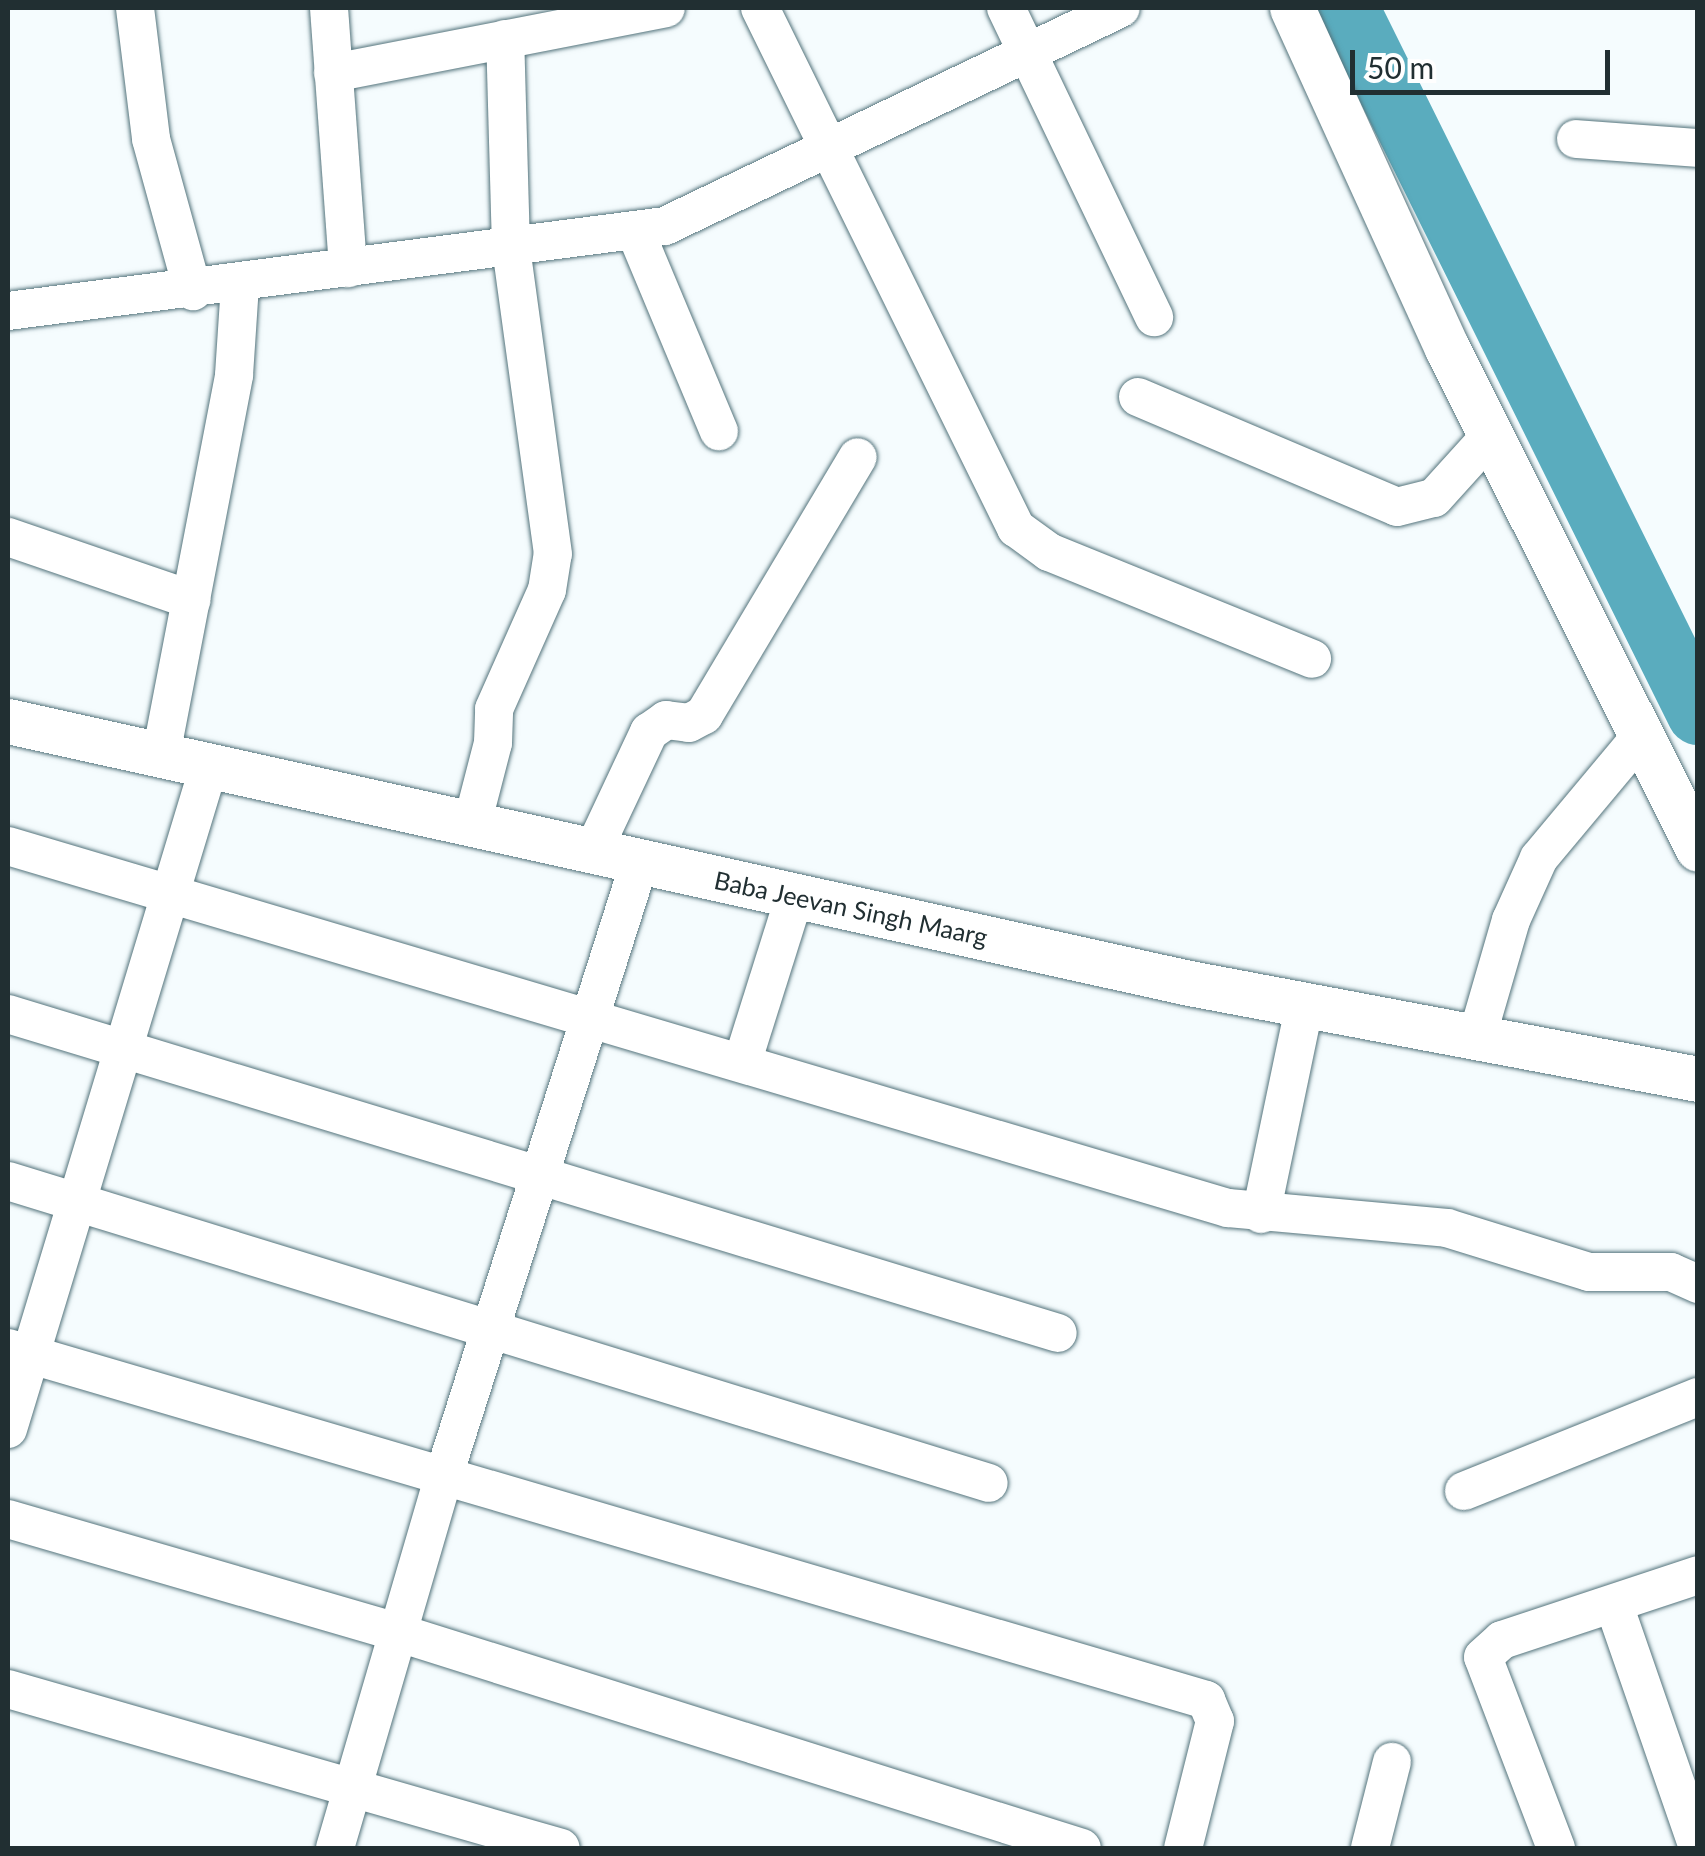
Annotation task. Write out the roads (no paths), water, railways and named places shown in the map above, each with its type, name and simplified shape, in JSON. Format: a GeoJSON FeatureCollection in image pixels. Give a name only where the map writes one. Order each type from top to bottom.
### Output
{"type":"FeatureCollection","features":[{"type":"Feature","properties":{"kind":"street"},"geometry":{"type":"LineString","coordinates":[[135,8],[143,101],[193,291]]}},
{"type":"Feature","properties":{"kind":"street"},"geometry":{"type":"LineString","coordinates":[[329,8],[348,268]]}},
{"type":"Feature","properties":{"kind":"street"},"geometry":{"type":"LineString","coordinates":[[333,73],[666,8]]}},
{"type":"Feature","properties":{"kind":"street"},"geometry":{"type":"LineString","coordinates":[[760,8],[1016,528],[1050,552],[1312,659]]}},
{"type":"Feature","properties":{"kind":"street"},"geometry":{"type":"LineString","coordinates":[[1006,8],[1154,317]]}},
{"type":"Feature","properties":{"kind":"street"},"geometry":{"type":"LineString","coordinates":[[8,311],[636,233],[690,216],[826,147],[1121,8]]}},
{"type":"Feature","properties":{"kind":"street"},"geometry":{"type":"LineString","coordinates":[[1292,8],[1491,436],[1698,849]]}},
{"type":"Feature","properties":{"kind":"street"},"geometry":{"type":"LineString","coordinates":[[472,824],[492,743],[494,710],[546,590],[553,554],[511,248],[504,39]]}},
{"type":"Feature","properties":{"kind":"street"},"geometry":{"type":"LineString","coordinates":[[1576,139],[1698,148]]}},
{"type":"Feature","properties":{"kind":"street"},"geometry":{"type":"LineString","coordinates":[[636,233],[718,431]]}},
{"type":"Feature","properties":{"kind":"street"},"geometry":{"type":"LineString","coordinates":[[161,755],[238,342],[240,285]]}},
{"type":"Feature","properties":{"kind":"street"},"geometry":{"type":"LineString","coordinates":[[1138,396],[1397,507],[1434,498],[1491,436]]}},
{"type":"Feature","properties":{"kind":"street"},"geometry":{"type":"LineString","coordinates":[[593,851],[649,732],[666,720],[689,723],[704,715],[858,458]]}},
{"type":"Feature","properties":{"kind":"street"},"geometry":{"type":"LineString","coordinates":[[8,537],[192,600]]}},
{"type":"Feature","properties":{"kind":"street","name":"Baba Jeevan Singh Maarg"},"geometry":{"type":"LineString","coordinates":[[8,721],[1305,1004],[1698,1079]]}},
{"type":"Feature","properties":{"kind":"street"},"geometry":{"type":"LineString","coordinates":[[1477,1037],[1511,920],[1539,858],[1642,736]]}},
{"type":"Feature","properties":{"kind":"street"},"geometry":{"type":"LineString","coordinates":[[8,1429],[18,1351],[76,1202],[209,766]]}},
{"type":"Feature","properties":{"kind":"street"},"geometry":{"type":"LineString","coordinates":[[8,846],[590,1019],[743,1060],[1177,1195],[1261,1214],[1447,1228],[1589,1272],[1671,1272],[1698,1284]]}},
{"type":"Feature","properties":{"kind":"street"},"geometry":{"type":"LineString","coordinates":[[335,1848],[444,1475],[640,861]]}},
{"type":"Feature","properties":{"kind":"street"},"geometry":{"type":"LineString","coordinates":[[743,1060],[795,895]]}},
{"type":"Feature","properties":{"kind":"street"},"geometry":{"type":"LineString","coordinates":[[1261,1214],[1305,1004]]}},
{"type":"Feature","properties":{"kind":"street"},"geometry":{"type":"LineString","coordinates":[[8,1014],[540,1172],[1058,1333]]}},
{"type":"Feature","properties":{"kind":"street"},"geometry":{"type":"LineString","coordinates":[[8,1181],[989,1483]]}},
{"type":"Feature","properties":{"kind":"street"},"geometry":{"type":"LineString","coordinates":[[18,1351],[1206,1700],[1215,1721],[1183,1848]]}},
{"type":"Feature","properties":{"kind":"street"},"geometry":{"type":"LineString","coordinates":[[1464,1491],[1698,1396]]}},
{"type":"Feature","properties":{"kind":"street"},"geometry":{"type":"LineString","coordinates":[[8,1519],[396,1632],[1082,1848]]}},
{"type":"Feature","properties":{"kind":"street"},"geometry":{"type":"LineString","coordinates":[[1556,1848],[1484,1657],[1502,1640],[1698,1575]]}},
{"type":"Feature","properties":{"kind":"street"},"geometry":{"type":"LineString","coordinates":[[1614,1605],[1698,1847]]}},
{"type":"Feature","properties":{"kind":"street"},"geometry":{"type":"LineString","coordinates":[[8,1689],[560,1848]]}},
{"type":"Feature","properties":{"kind":"street"},"geometry":{"type":"LineString","coordinates":[[1370,1848],[1392,1762]]}},
{"type":"Feature","properties":{"kind":"waterway"},"geometry":{"type":"LineString","coordinates":[[1348,8],[1698,714]]}}]}
